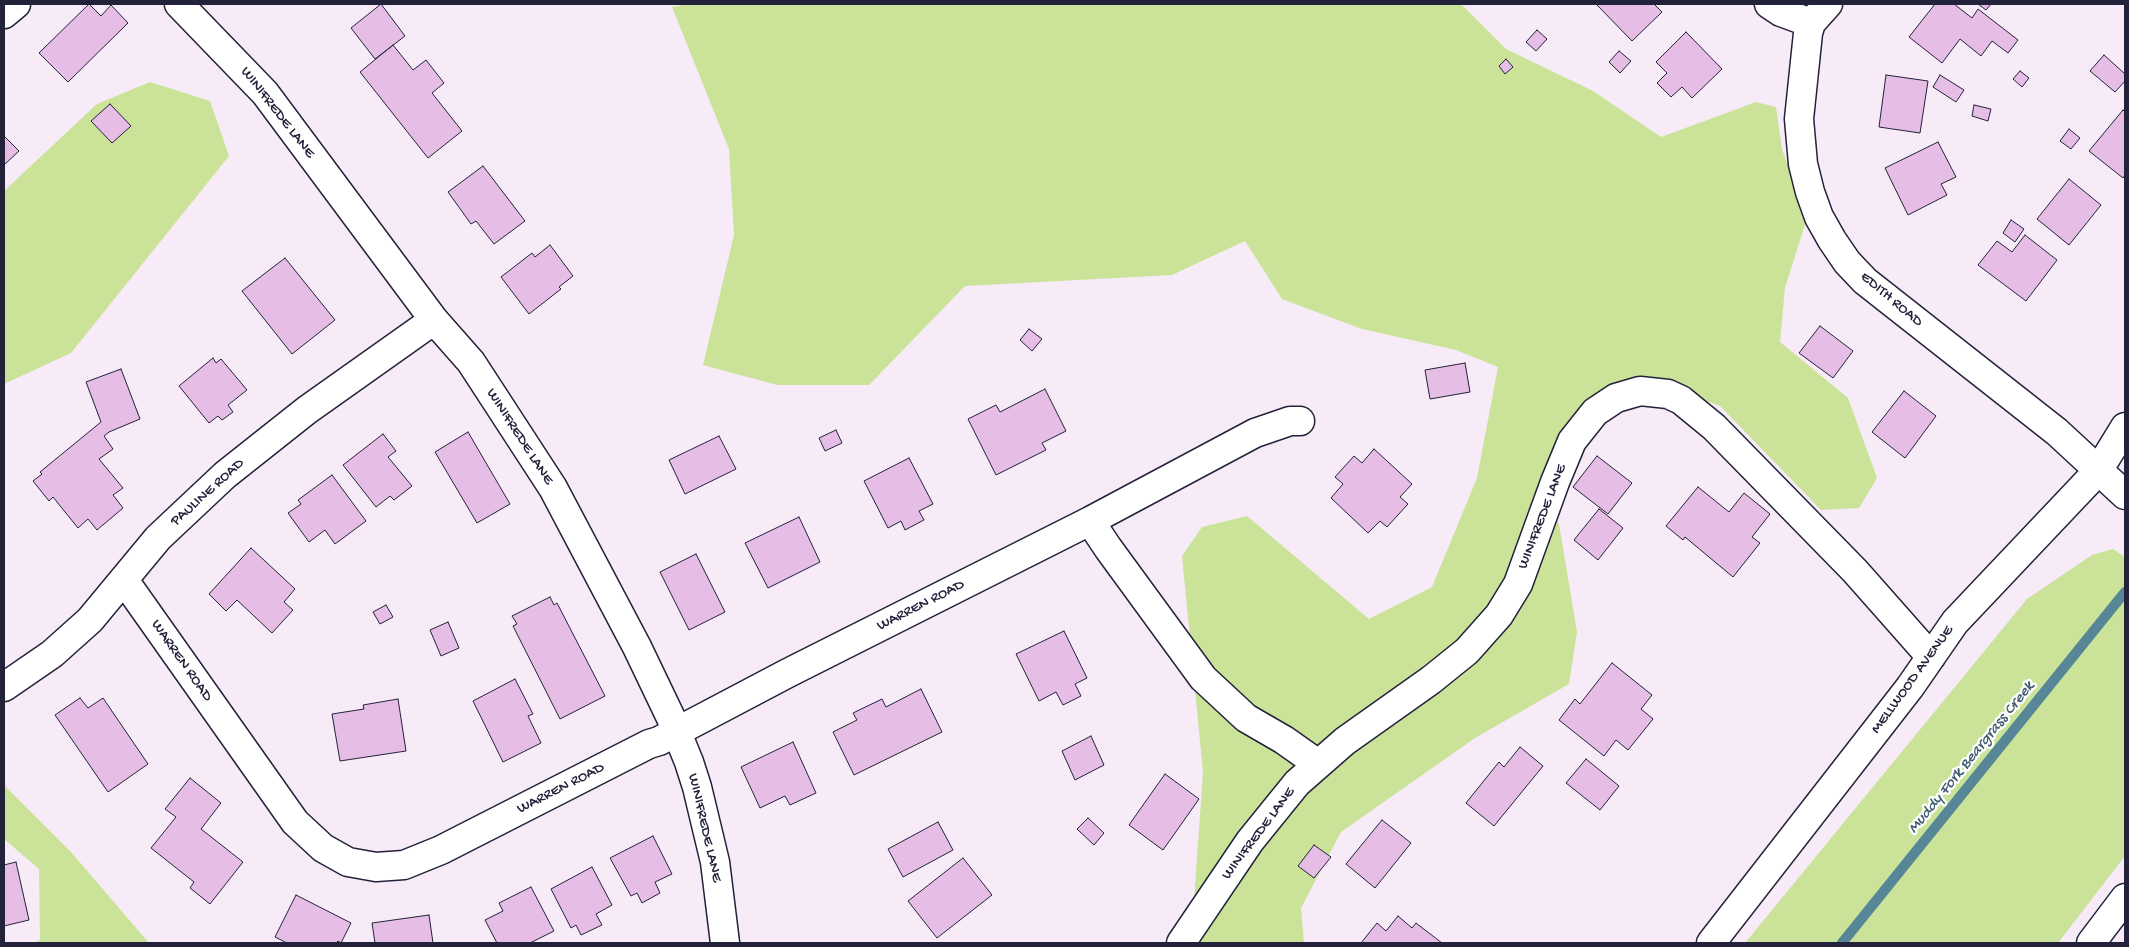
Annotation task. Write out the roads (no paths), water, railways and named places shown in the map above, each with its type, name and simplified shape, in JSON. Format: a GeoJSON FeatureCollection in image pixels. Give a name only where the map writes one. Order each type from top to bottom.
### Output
{"type":"FeatureCollection","features":[{"type":"Feature","properties":{"kind":"main road"},"geometry":{"type":"LineString","coordinates":[[4,14],[16,4]]}},
{"type":"Feature","properties":{"kind":"main road","name":"WINIFREDE LANE"},"geometry":{"type":"LineString","coordinates":[[180,4],[264,93],[434,320],[471,362],[553,488],[637,647],[671,718],[697,787],[713,853],[725,943]]}},
{"type":"Feature","properties":{"kind":"main road"},"geometry":{"type":"LineString","coordinates":[[1769,4],[1781,12],[1819,14]]}},
{"type":"Feature","properties":{"kind":"main road","name":"EDITH ROAD"},"geometry":{"type":"LineString","coordinates":[[1819,14],[1808,33],[1799,119],[1803,164],[1810,192],[1819,217],[1832,240],[1847,262],[1865,281],[2057,432],[2125,495]]}},
{"type":"Feature","properties":{"kind":"main road","name":"PAULINE ROAD"},"geometry":{"type":"LineString","coordinates":[[4,687],[52,654],[90,620],[158,538],[225,475],[307,410],[434,320]]}},
{"type":"Feature","properties":{"kind":"main road","name":"WINIFREDE LANE"},"geometry":{"type":"LineString","coordinates":[[1181,943],[1276,806],[1296,783],[1345,741],[1467,651],[1499,615],[1518,584],[1572,441],[1595,412],[1616,398],[1640,391],[1668,394],[1681,400],[1714,426],[1855,571],[1931,657]]}},
{"type":"Feature","properties":{"kind":"main road","name":"WARREN ROAD"},"geometry":{"type":"LineString","coordinates":[[124,580],[295,822],[323,848],[348,862],[376,868],[404,865],[441,850],[676,732],[788,673],[1090,521],[1255,434],[1290,421],[1300,421]]}},
{"type":"Feature","properties":{"kind":"main road","name":"MELLWOOD AVENUE"},"geometry":{"type":"LineString","coordinates":[[1711,943],[1910,687],[1955,622],[2098,471],[2125,427]]}},
{"type":"Feature","properties":{"kind":"main road"},"geometry":{"type":"LineString","coordinates":[[1090,521],[1203,678],[1246,718],[1284,740],[1318,764]]}},
{"type":"Feature","properties":{"kind":"main road"},"geometry":{"type":"LineString","coordinates":[[2091,943],[2125,898]]}},
{"type":"Feature","properties":{"kind":"waterway","name":"Muddy Fork Beargrass Creek"},"geometry":{"type":"LineString","coordinates":[[1842,943],[2125,592]]}}]}
